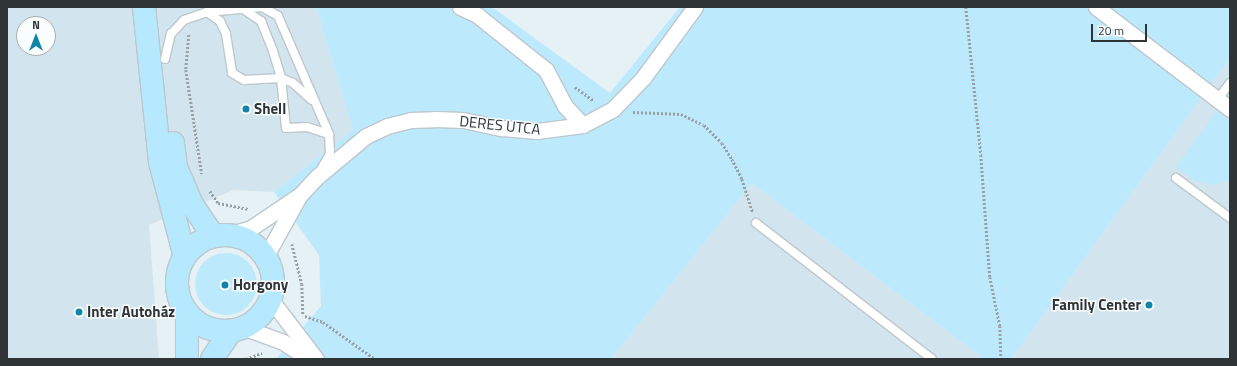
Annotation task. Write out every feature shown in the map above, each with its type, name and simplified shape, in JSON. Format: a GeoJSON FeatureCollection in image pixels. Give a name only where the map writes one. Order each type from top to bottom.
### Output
{"type":"FeatureCollection","features":[{"type":"Feature","properties":{"kind":"main road"},"geometry":{"type":"LineString","coordinates":[[144,7],[160,162],[185,257]]}},
{"type":"Feature","properties":{"kind":"main road"},"geometry":{"type":"LineString","coordinates":[[156,7],[165,59],[176,167],[191,203],[220,235]]}},
{"type":"Feature","properties":{"kind":"main road"},"geometry":{"type":"LineString","coordinates":[[212,359],[238,329],[264,312],[271,300],[273,277],[266,256],[256,245],[242,238],[220,235],[198,244],[185,257],[179,270],[177,285],[180,300],[187,313],[200,325],[214,330],[238,329]]}},
{"type":"Feature","properties":{"kind":"main road"},"geometry":{"type":"LineString","coordinates":[[187,313],[188,359]]}},
{"type":"Feature","properties":{"kind":"street"},"geometry":{"type":"LineString","coordinates":[[460,7],[477,15],[546,70],[565,106],[583,125]]}},
{"type":"Feature","properties":{"kind":"street","name":"DERES UTCA"},"geometry":{"type":"LineString","coordinates":[[300,195],[318,176],[366,136],[388,126],[411,120],[463,120],[502,128],[537,131],[583,125],[613,109],[643,78],[695,7]]}},
{"type":"Feature","properties":{"kind":"street"},"geometry":{"type":"LineString","coordinates":[[1096,7],[1230,109]]}},
{"type":"Feature","properties":{"kind":"street"},"geometry":{"type":"LineString","coordinates":[[220,235],[251,228],[300,195]]}},
{"type":"Feature","properties":{"kind":"street"},"geometry":{"type":"LineString","coordinates":[[266,256],[300,195]]}},
{"type":"Feature","properties":{"kind":"street"},"geometry":{"type":"LineString","coordinates":[[271,300],[316,359]]}},
{"type":"Feature","properties":{"kind":"street"},"geometry":{"type":"LineString","coordinates":[[238,329],[283,342],[309,359]]}},
{"type":"Feature","properties":{"kind":"lane"},"geometry":{"type":"LineString","coordinates":[[165,59],[171,34],[184,20],[207,12],[262,7],[278,16],[329,134],[330,154],[318,176]]}},
{"type":"Feature","properties":{"kind":"lane"},"geometry":{"type":"LineString","coordinates":[[243,9],[261,21],[281,78],[286,128],[307,127],[329,134]]}},
{"type":"Feature","properties":{"kind":"lane"},"geometry":{"type":"LineString","coordinates":[[207,12],[220,21],[226,34],[232,72],[244,80],[281,78],[305,92],[317,107]]}},
{"type":"Feature","properties":{"kind":"lane"},"geometry":{"type":"LineString","coordinates":[[1218,99],[1230,83]]}},
{"type":"Feature","properties":{"kind":"lane"},"geometry":{"type":"LineString","coordinates":[[1176,178],[1229,215]]}},
{"type":"Feature","properties":{"kind":"lane"},"geometry":{"type":"LineString","coordinates":[[756,223],[932,359]]}},
{"type":"Feature","properties":{"kind":"path"},"geometry":{"type":"LineString","coordinates":[[966,7],[990,277],[1000,326],[1001,359]]}},
{"type":"Feature","properties":{"kind":"path"},"geometry":{"type":"LineString","coordinates":[[184,20],[189,35],[186,70],[203,176]]}},
{"type":"Feature","properties":{"kind":"path"},"geometry":{"type":"LineString","coordinates":[[546,70],[596,102],[613,109],[681,114],[704,125],[722,143],[732,159],[742,179],[756,223]]}},
{"type":"Feature","properties":{"kind":"path"},"geometry":{"type":"LineString","coordinates":[[208,190],[218,203],[241,210],[258,209],[269,216]]}},
{"type":"Feature","properties":{"kind":"path"},"geometry":{"type":"LineString","coordinates":[[282,227],[290,235],[302,284],[303,315],[294,331]]}},
{"type":"Feature","properties":{"kind":"path"},"geometry":{"type":"LineString","coordinates":[[303,315],[323,322],[376,359]]}},
{"type":"Feature","properties":{"kind":"path"},"geometry":{"type":"LineString","coordinates":[[246,359],[283,342]]}},
{"type":"Feature","properties":{"kind":"shaded area"},"geometry":{"type":"Polygon","coordinates":[[[7,7],[316,7],[353,130],[274,192],[234,190],[149,225],[159,359],[7,359],[7,7]]]}},
{"type":"Feature","properties":{"kind":"shaded area"},"geometry":{"type":"Polygon","coordinates":[[[316,7],[492,7],[610,93],[680,7],[1230,7],[1230,58],[1011,359],[984,359],[752,183],[611,359],[276,359],[321,306],[319,255],[274,192],[353,130],[316,7]]]}},
{"type":"Feature","properties":{"kind":"shaded area","name":"Family Center"},"geometry":{"type":"Polygon","coordinates":[[[1230,58],[1230,359],[1011,359],[1230,58]]]}},
{"type":"Feature","properties":{"kind":"shaded area"},"geometry":{"type":"Polygon","coordinates":[[[1217,111],[1230,120],[1230,180],[1211,185],[1194,180],[1176,167],[1217,111]]]}},
{"type":"Feature","properties":{"kind":"shaded area"},"geometry":{"type":"Polygon","coordinates":[[[752,183],[984,359],[611,359],[752,183]]]}},
{"type":"Feature","properties":{"kind":"shaded area"},"geometry":{"type":"Polygon","coordinates":[[[226,253],[238,255],[248,262],[255,272],[257,284],[255,296],[248,306],[238,313],[226,315],[214,313],[204,306],[197,296],[195,284],[197,272],[204,262],[214,255],[226,253]]]}},
{"type":"Feature","properties":{"kind":"place","name":"Shell"},"geometry":{"type":"Point","coordinates":[246,109]}},
{"type":"Feature","properties":{"kind":"place","name":"Horgony"},"geometry":{"type":"Point","coordinates":[225,285]}},
{"type":"Feature","properties":{"kind":"place","name":"Family Center"},"geometry":{"type":"Point","coordinates":[1149,305]}},
{"type":"Feature","properties":{"kind":"place","name":"Inter Autoház"},"geometry":{"type":"Point","coordinates":[79,312]}}]}
